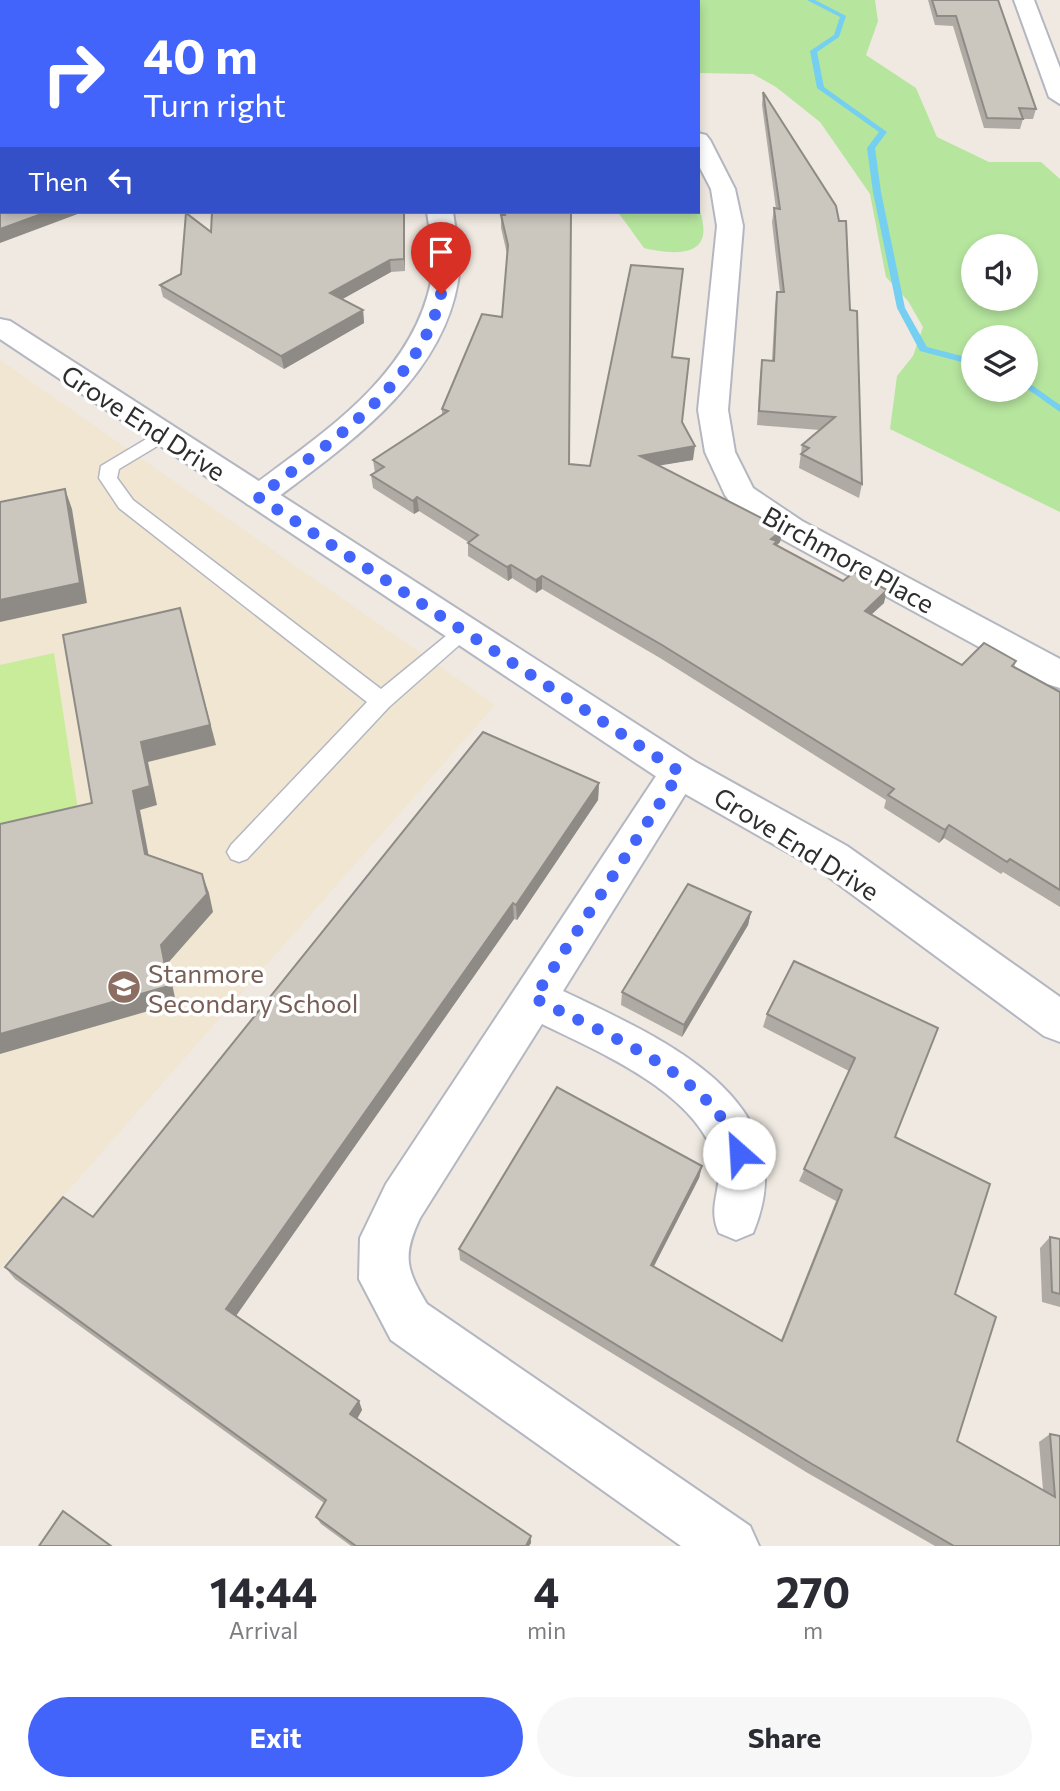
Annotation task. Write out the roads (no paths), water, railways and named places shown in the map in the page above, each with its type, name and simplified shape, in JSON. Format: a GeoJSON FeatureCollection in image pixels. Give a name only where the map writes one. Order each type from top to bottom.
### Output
{"type":"FeatureCollection","features":[{"type":"Feature","properties":{"kind":"street"},"geometry":{"type":"LineString","coordinates":[[1024,0],[1060,97]]}},
{"type":"Feature","properties":{"kind":"street","name":"Birchmore Place"},"geometry":{"type":"LineString","coordinates":[[700,144],[723,189],[730,226],[713,410],[720,452],[736,486],[761,512],[1060,676]]}},
{"type":"Feature","properties":{"kind":"street"},"geometry":{"type":"LineString","coordinates":[[258,497],[341,432],[411,363],[438,311],[445,278],[440,214]]}},
{"type":"Feature","properties":{"kind":"street","name":"Grove End Drive"},"geometry":{"type":"LineString","coordinates":[[0,327],[680,772],[833,858],[1060,1022]]}},
{"type":"Feature","properties":{"kind":"street"},"geometry":{"type":"LineString","coordinates":[[680,772],[403,1201],[384,1238],[384,1279],[410,1322],[730,1546]]}},
{"type":"Feature","properties":{"kind":"street"},"geometry":{"type":"LineString","coordinates":[[534,998],[675,1073],[711,1105],[734,1135],[744,1171],[736,1216]]}},
{"type":"Feature","properties":{"kind":"lane"},"geometry":{"type":"LineString","coordinates":[[163,435],[110,466],[108,478],[126,504],[381,701]]}},
{"type":"Feature","properties":{"kind":"lane"},"geometry":{"type":"LineString","coordinates":[[239,852],[381,701],[464,632]]}},
{"type":"Feature","properties":{"kind":"waterway"},"geometry":{"type":"LineString","coordinates":[[810,0],[843,16],[837,36],[813,51],[821,88],[883,132],[871,148],[877,192],[901,308],[923,349],[961,359]]}},
{"type":"Feature","properties":{"kind":"waterway"},"geometry":{"type":"LineString","coordinates":[[1038,393],[1060,409]]}},
{"type":"Feature","properties":{"kind":"place","name":"Stanmore Secondary School"},"geometry":{"type":"Point","coordinates":[124,987]}}]}
